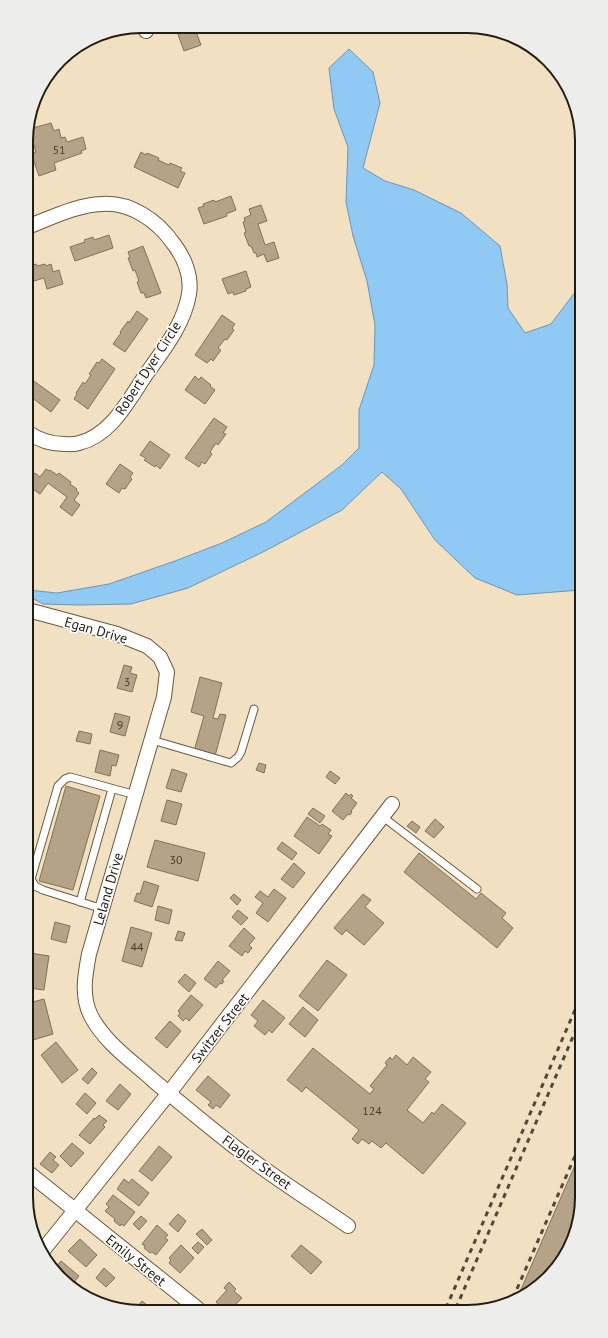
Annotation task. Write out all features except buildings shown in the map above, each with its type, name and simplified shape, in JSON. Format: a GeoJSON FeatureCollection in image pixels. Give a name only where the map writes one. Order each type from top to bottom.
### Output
{"type":"FeatureCollection","features":[{"type":"Feature","properties":{"kind":"street","name":"Robert Dyer Circle"},"geometry":{"type":"LineString","coordinates":[[33,225],[81,207],[102,204],[115,205],[133,210],[150,219],[159,226],[172,241],[185,265],[190,284],[189,294],[183,313],[170,340],[113,422],[91,439],[78,444],[52,444],[33,435]]}},
{"type":"Feature","properties":{"kind":"street","name":"Egan Drive"},"geometry":{"type":"LineString","coordinates":[[33,611],[117,634],[147,646],[160,657]]}},
{"type":"Feature","properties":{"kind":"street","name":"Leland Drive"},"geometry":{"type":"LineString","coordinates":[[160,657],[167,672],[164,696],[89,954],[84,979],[85,1000],[91,1016],[103,1034],[169,1093]]}},
{"type":"Feature","properties":{"kind":"street","name":"Switzer Street"},"geometry":{"type":"LineString","coordinates":[[45,1246],[169,1093],[392,804]]}},
{"type":"Feature","properties":{"kind":"street","name":"Flagler Street"},"geometry":{"type":"LineString","coordinates":[[169,1093],[260,1166],[348,1226]]}},
{"type":"Feature","properties":{"kind":"street","name":"Emily Street"},"geometry":{"type":"LineString","coordinates":[[33,1176],[193,1305]]}},
{"type":"Feature","properties":{"kind":"lane"},"geometry":{"type":"LineString","coordinates":[[152,740],[230,763],[238,757],[241,752],[254,709]]}},
{"type":"Feature","properties":{"kind":"lane"},"geometry":{"type":"LineString","coordinates":[[33,872],[58,786],[65,779],[70,777],[136,795]]}},
{"type":"Feature","properties":{"kind":"lane"},"geometry":{"type":"LineString","coordinates":[[80,902],[112,789]]}},
{"type":"Feature","properties":{"kind":"lane"},"geometry":{"type":"LineString","coordinates":[[383,817],[477,889]]}},
{"type":"Feature","properties":{"kind":"lane"},"geometry":{"type":"LineString","coordinates":[[33,882],[35,886],[103,909]]}},
{"type":"Feature","properties":{"kind":"water"},"geometry":{"type":"Polygon","coordinates":[[[349,49],[373,72],[380,103],[363,168],[385,181],[414,190],[461,213],[500,246],[507,284],[508,308],[525,333],[551,324],[575,292],[575,590],[517,595],[475,578],[435,540],[401,489],[382,472],[342,510],[263,552],[188,588],[131,604],[43,604],[33,599],[33,591],[57,593],[109,584],[222,543],[266,522],[342,465],[359,448],[359,410],[374,365],[375,325],[367,281],[353,236],[346,202],[348,147],[334,109],[329,68],[349,49]]]}},
{"type":"Feature","properties":{"kind":"railway"},"geometry":{"type":"LineString","coordinates":[[447,1305],[575,1010]]}},
{"type":"Feature","properties":{"kind":"railway"},"geometry":{"type":"LineString","coordinates":[[457,1305],[575,1032]]}},
{"type":"Feature","properties":{"kind":"railway"},"geometry":{"type":"LineString","coordinates":[[515,1294],[575,1156]]}}]}
